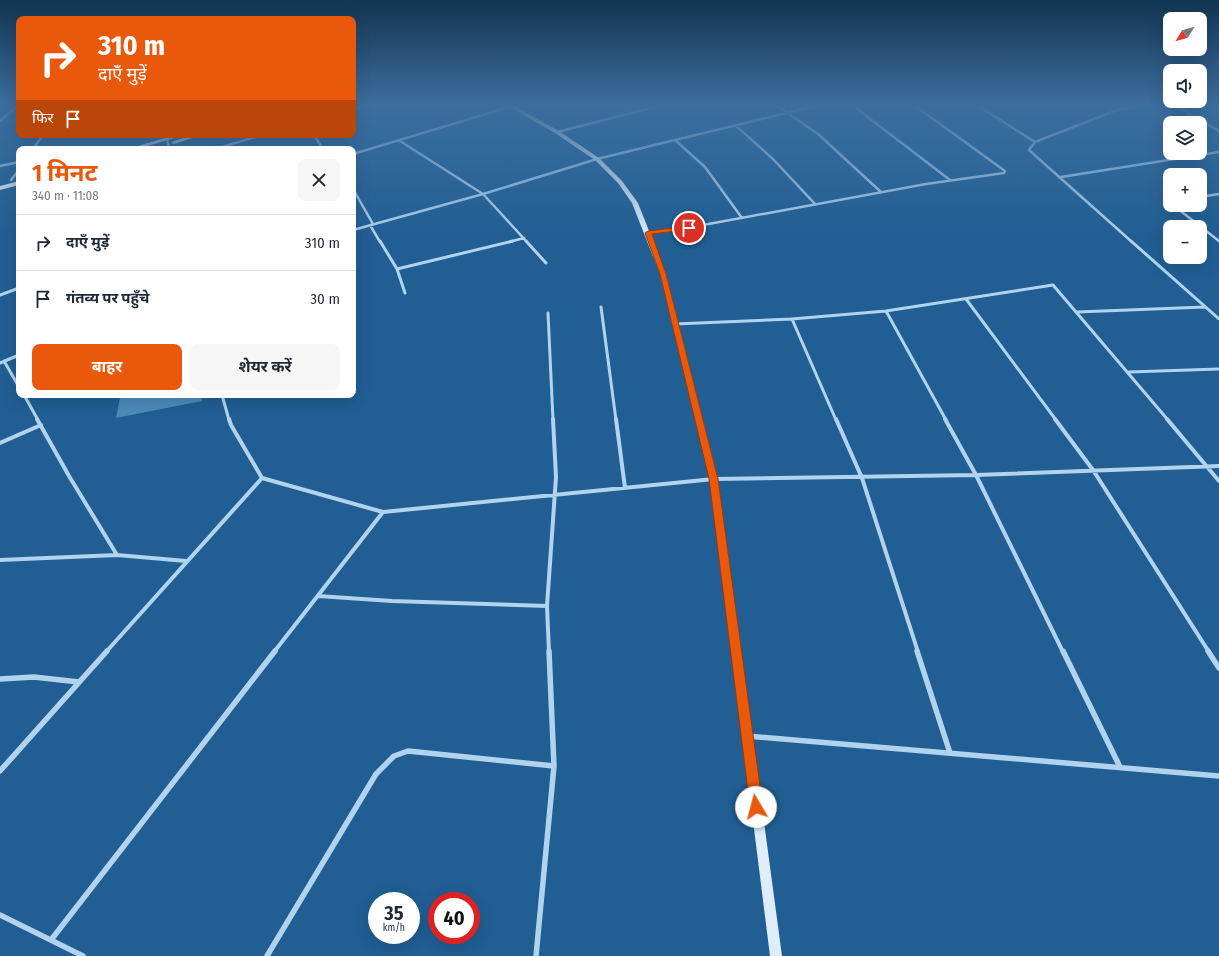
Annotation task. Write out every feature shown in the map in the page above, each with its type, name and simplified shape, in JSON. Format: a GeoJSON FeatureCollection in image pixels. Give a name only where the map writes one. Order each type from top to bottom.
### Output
{"type":"FeatureCollection","features":[{"type":"Feature","properties":{"kind":"main road"},"geometry":{"type":"LineString","coordinates":[[0,183],[16,179]]}},
{"type":"Feature","properties":{"kind":"main road"},"geometry":{"type":"LineString","coordinates":[[0,188],[16,184]]}},
{"type":"Feature","properties":{"kind":"street"},"geometry":{"type":"LineString","coordinates":[[356,153],[369,150]]}},
{"type":"Feature","properties":{"kind":"street"},"geometry":{"type":"LineString","coordinates":[[413,150],[482,194],[546,262]]}},
{"type":"Feature","properties":{"kind":"street"},"geometry":{"type":"LineString","coordinates":[[583,150],[606,167],[628,193],[635,204],[648,233],[663,274],[714,479],[776,956]]}},
{"type":"Feature","properties":{"kind":"street"},"geometry":{"type":"LineString","coordinates":[[356,229],[482,194],[597,159],[636,150]]}},
{"type":"Feature","properties":{"kind":"street"},"geometry":{"type":"LineString","coordinates":[[686,150],[706,167],[742,218]]}},
{"type":"Feature","properties":{"kind":"street"},"geometry":{"type":"LineString","coordinates":[[763,150],[815,204]]}},
{"type":"Feature","properties":{"kind":"street"},"geometry":{"type":"LineString","coordinates":[[836,150],[882,192]]}},
{"type":"Feature","properties":{"kind":"street"},"geometry":{"type":"LineString","coordinates":[[910,150],[950,180]]}},
{"type":"Feature","properties":{"kind":"street"},"geometry":{"type":"LineString","coordinates":[[648,233],[676,230],[950,180],[1003,173],[1005,171],[976,150]]}},
{"type":"Feature","properties":{"kind":"street"},"geometry":{"type":"LineString","coordinates":[[1029,150],[1219,319]]}},
{"type":"Feature","properties":{"kind":"street"},"geometry":{"type":"LineString","coordinates":[[1061,178],[1219,152]]}},
{"type":"Feature","properties":{"kind":"street"},"geometry":{"type":"LineString","coordinates":[[0,166],[16,163]]}},
{"type":"Feature","properties":{"kind":"street"},"geometry":{"type":"LineString","coordinates":[[11,180],[16,174]]}},
{"type":"Feature","properties":{"kind":"street"},"geometry":{"type":"LineString","coordinates":[[1207,196],[1219,194]]}},
{"type":"Feature","properties":{"kind":"street"},"geometry":{"type":"LineString","coordinates":[[356,195],[397,269],[405,293]]}},
{"type":"Feature","properties":{"kind":"street"},"geometry":{"type":"LineString","coordinates":[[1182,212],[1219,241]]}},
{"type":"Feature","properties":{"kind":"street"},"geometry":{"type":"LineString","coordinates":[[397,269],[524,238]]}},
{"type":"Feature","properties":{"kind":"street"},"geometry":{"type":"LineString","coordinates":[[675,324],[792,319],[886,311],[1053,285],[1129,372],[1219,481]]}},
{"type":"Feature","properties":{"kind":"street"},"geometry":{"type":"LineString","coordinates":[[0,295],[16,289]]}},
{"type":"Feature","properties":{"kind":"street"},"geometry":{"type":"LineString","coordinates":[[966,299],[1093,470],[1219,668]]}},
{"type":"Feature","properties":{"kind":"street"},"geometry":{"type":"LineString","coordinates":[[601,307],[625,488]]}},
{"type":"Feature","properties":{"kind":"street"},"geometry":{"type":"LineString","coordinates":[[1077,312],[1206,307]]}},
{"type":"Feature","properties":{"kind":"street"},"geometry":{"type":"LineString","coordinates":[[886,311],[976,475],[1120,767]]}},
{"type":"Feature","properties":{"kind":"street"},"geometry":{"type":"LineString","coordinates":[[536,956],[554,766],[547,606],[556,476],[548,313]]}},
{"type":"Feature","properties":{"kind":"street"},"geometry":{"type":"LineString","coordinates":[[792,319],[862,478],[950,753]]}},
{"type":"Feature","properties":{"kind":"street"},"geometry":{"type":"LineString","coordinates":[[16,356],[2,362],[16,383]]}},
{"type":"Feature","properties":{"kind":"street"},"geometry":{"type":"LineString","coordinates":[[1129,372],[1219,368]]}},
{"type":"Feature","properties":{"kind":"street"},"geometry":{"type":"LineString","coordinates":[[26,398],[69,476],[117,555]]}},
{"type":"Feature","properties":{"kind":"street"},"geometry":{"type":"LineString","coordinates":[[223,398],[231,425],[262,478],[383,512],[714,479],[862,478],[1219,466]]}},
{"type":"Feature","properties":{"kind":"street"},"geometry":{"type":"LineString","coordinates":[[0,442],[41,425]]}},
{"type":"Feature","properties":{"kind":"street"},"geometry":{"type":"LineString","coordinates":[[0,771],[186,561],[262,478]]}},
{"type":"Feature","properties":{"kind":"street"},"geometry":{"type":"LineString","coordinates":[[51,940],[383,512]]}},
{"type":"Feature","properties":{"kind":"street"},"geometry":{"type":"LineString","coordinates":[[0,560],[117,555],[186,561]]}},
{"type":"Feature","properties":{"kind":"street"},"geometry":{"type":"LineString","coordinates":[[318,596],[392,601],[547,606]]}},
{"type":"Feature","properties":{"kind":"street"},"geometry":{"type":"LineString","coordinates":[[0,679],[34,677],[79,682]]}},
{"type":"Feature","properties":{"kind":"street"},"geometry":{"type":"LineString","coordinates":[[747,736],[1219,776]]}},
{"type":"Feature","properties":{"kind":"street"},"geometry":{"type":"LineString","coordinates":[[267,956],[376,774],[394,756],[408,751],[554,766]]}},
{"type":"Feature","properties":{"kind":"street"},"geometry":{"type":"LineString","coordinates":[[0,915],[83,956]]}},
{"type":"Feature","properties":{"kind":"building"},"geometry":{"type":"Polygon","coordinates":[[[120,398],[202,398],[202,401],[116,418],[120,398]]]}},
{"type":"Feature","properties":{"kind":"route"},"geometry":{"type":"LineString","coordinates":[[689,228],[648,233],[663,274],[714,479],[756,807]]}}]}
